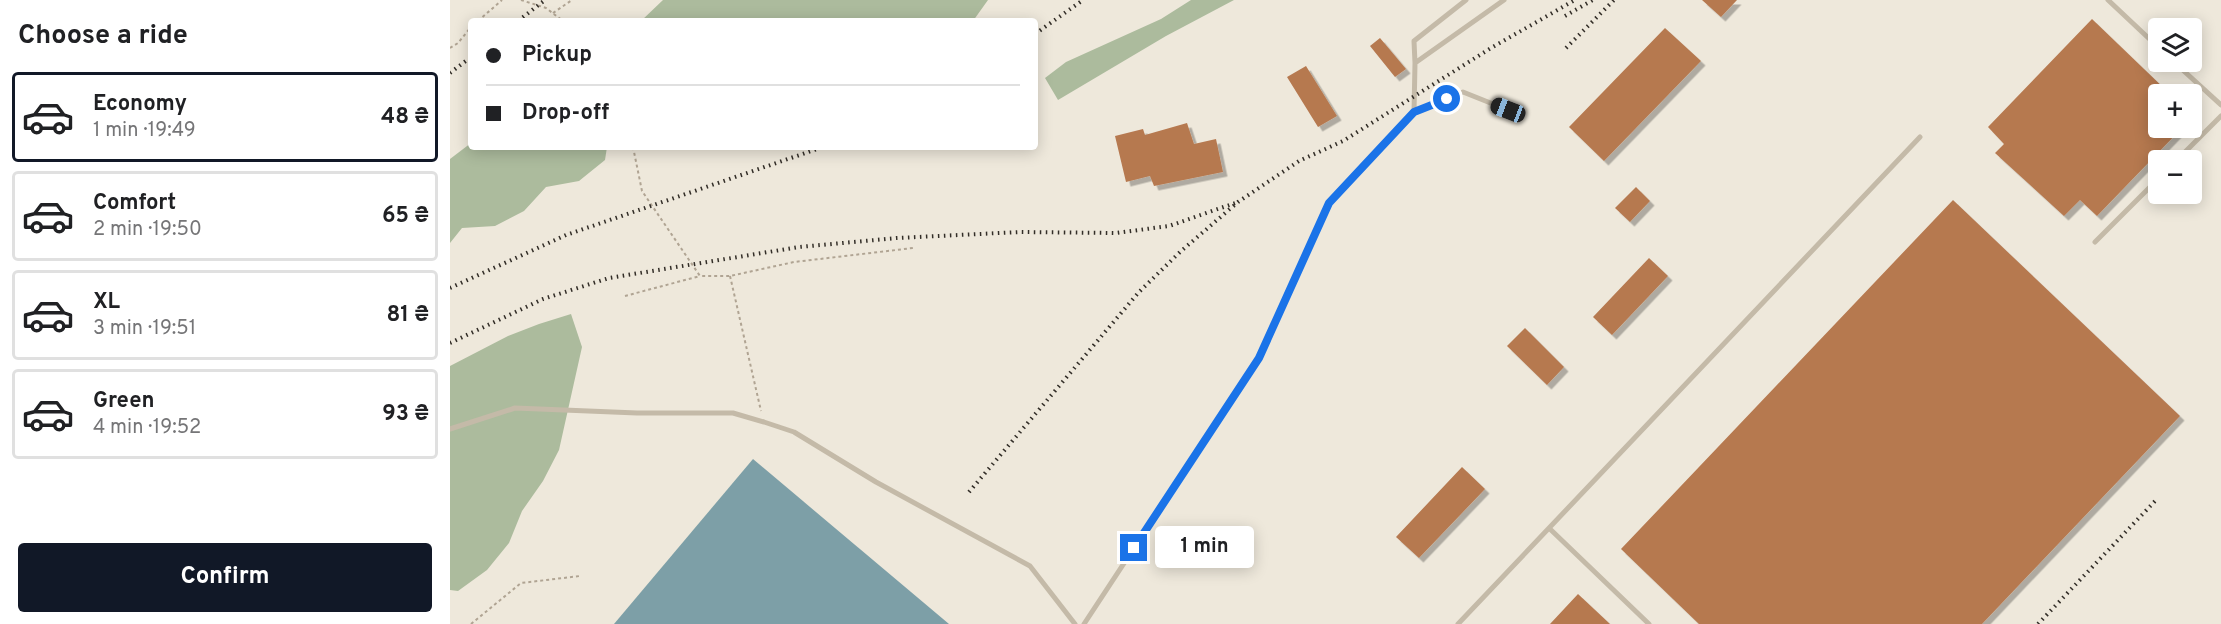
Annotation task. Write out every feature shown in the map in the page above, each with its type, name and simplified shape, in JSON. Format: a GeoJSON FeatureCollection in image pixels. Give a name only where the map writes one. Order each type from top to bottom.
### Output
{"type":"FeatureCollection","features":[{"type":"Feature","properties":{"kind":"lane"},"geometry":{"type":"LineString","coordinates":[[1414,112],[1414,41],[1466,0]]}},
{"type":"Feature","properties":{"kind":"lane"},"geometry":{"type":"LineString","coordinates":[[1414,63],[1504,0]]}},
{"type":"Feature","properties":{"kind":"lane"},"geometry":{"type":"LineString","coordinates":[[2108,0],[2148,38]]}},
{"type":"Feature","properties":{"kind":"lane"},"geometry":{"type":"LineString","coordinates":[[2185,72],[2221,105]]}},
{"type":"Feature","properties":{"kind":"lane"},"geometry":{"type":"LineString","coordinates":[[1084,624],[1259,358],[1329,203],[1414,112],[1463,92],[1508,110]]}},
{"type":"Feature","properties":{"kind":"lane"},"geometry":{"type":"LineString","coordinates":[[2186,150],[2221,116]]}},
{"type":"Feature","properties":{"kind":"lane"},"geometry":{"type":"LineString","coordinates":[[1458,624],[1920,137]]}},
{"type":"Feature","properties":{"kind":"lane"},"geometry":{"type":"LineString","coordinates":[[2095,242],[2148,189]]}},
{"type":"Feature","properties":{"kind":"lane"},"geometry":{"type":"LineString","coordinates":[[450,429],[515,408],[637,413],[733,413],[764,422],[794,432],[876,482],[1030,566],[1076,624]]}},
{"type":"Feature","properties":{"kind":"lane"},"geometry":{"type":"LineString","coordinates":[[1550,529],[1649,624]]}},
{"type":"Feature","properties":{"kind":"path"},"geometry":{"type":"LineString","coordinates":[[481,18],[502,0]]}},
{"type":"Feature","properties":{"kind":"path"},"geometry":{"type":"LineString","coordinates":[[521,0],[546,8],[559,18]]}},
{"type":"Feature","properties":{"kind":"path"},"geometry":{"type":"LineString","coordinates":[[553,13],[572,0]]}},
{"type":"Feature","properties":{"kind":"path"},"geometry":{"type":"LineString","coordinates":[[450,48],[458,43],[468,31]]}},
{"type":"Feature","properties":{"kind":"path"},"geometry":{"type":"LineString","coordinates":[[634,150],[642,190],[700,276]]}},
{"type":"Feature","properties":{"kind":"path"},"geometry":{"type":"LineString","coordinates":[[625,296],[700,276],[730,276],[794,262],[913,248]]}},
{"type":"Feature","properties":{"kind":"path"},"geometry":{"type":"LineString","coordinates":[[730,276],[764,422]]}},
{"type":"Feature","properties":{"kind":"path"},"geometry":{"type":"LineString","coordinates":[[471,624],[520,583],[580,576]]}},
{"type":"Feature","properties":{"kind":"green space"},"geometry":{"type":"Polygon","coordinates":[[[663,0],[988,0],[975,18],[644,18],[663,0]]]}},
{"type":"Feature","properties":{"kind":"green space"},"geometry":{"type":"Polygon","coordinates":[[[1191,0],[1234,0],[1166,36],[1058,100],[1045,78],[1066,62],[1161,19],[1191,0]]]}},
{"type":"Feature","properties":{"kind":"green space"},"geometry":{"type":"Polygon","coordinates":[[[468,145],[468,150],[607,150],[605,160],[579,181],[546,187],[524,211],[495,226],[462,228],[450,243],[450,159],[468,145]]]}},
{"type":"Feature","properties":{"kind":"green space"},"geometry":{"type":"Polygon","coordinates":[[[571,314],[582,347],[559,450],[543,481],[522,511],[509,543],[487,570],[458,591],[450,590],[450,366],[508,336],[571,314]]]}},
{"type":"Feature","properties":{"kind":"water"},"geometry":{"type":"Polygon","coordinates":[[[753,459],[949,624],[614,624],[753,459]]]}},
{"type":"Feature","properties":{"kind":"building"},"geometry":{"type":"Polygon","coordinates":[[[1702,0],[1737,0],[1721,17],[1702,0]]]}},
{"type":"Feature","properties":{"kind":"building"},"geometry":{"type":"Polygon","coordinates":[[[2092,19],[2160,84],[2148,84],[2148,138],[2172,138],[2161,150],[2148,150],[2148,163],[2097,216],[2080,200],[2064,216],[1995,153],[2004,144],[1988,127],[2092,19]]]}},
{"type":"Feature","properties":{"kind":"building"},"geometry":{"type":"Polygon","coordinates":[[[1665,28],[1701,61],[1604,161],[1569,127],[1665,28]]]}},
{"type":"Feature","properties":{"kind":"building"},"geometry":{"type":"Polygon","coordinates":[[[1380,38],[1406,69],[1395,77],[1370,46],[1380,38]]]}},
{"type":"Feature","properties":{"kind":"building"},"geometry":{"type":"Polygon","coordinates":[[[1306,66],[1337,116],[1318,127],[1287,77],[1306,66]]]}},
{"type":"Feature","properties":{"kind":"building"},"geometry":{"type":"Polygon","coordinates":[[[1187,123],[1194,144],[1216,139],[1223,172],[1154,186],[1150,176],[1126,182],[1115,136],[1143,129],[1145,135],[1187,123]]]}},
{"type":"Feature","properties":{"kind":"building"},"geometry":{"type":"Polygon","coordinates":[[[1636,187],[1650,201],[1630,222],[1615,208],[1636,187]]]}},
{"type":"Feature","properties":{"kind":"building"},"geometry":{"type":"Polygon","coordinates":[[[1953,200],[2180,416],[1982,624],[1699,624],[1621,549],[1953,200]]]}},
{"type":"Feature","properties":{"kind":"building"},"geometry":{"type":"Polygon","coordinates":[[[1649,258],[1668,276],[1612,335],[1593,317],[1649,258]]]}},
{"type":"Feature","properties":{"kind":"building"},"geometry":{"type":"Polygon","coordinates":[[[1525,328],[1564,367],[1547,385],[1507,346],[1525,328]]]}},
{"type":"Feature","properties":{"kind":"building"},"geometry":{"type":"Polygon","coordinates":[[[1462,467],[1485,489],[1419,558],[1396,537],[1462,467]]]}},
{"type":"Feature","properties":{"kind":"building"},"geometry":{"type":"Polygon","coordinates":[[[1578,594],[1610,624],[1550,624],[1578,594]]]}},
{"type":"Feature","properties":{"kind":"railway"},"geometry":{"type":"LineString","coordinates":[[522,18],[545,0]]}},
{"type":"Feature","properties":{"kind":"railway"},"geometry":{"type":"LineString","coordinates":[[1038,32],[1083,0]]}},
{"type":"Feature","properties":{"kind":"railway"},"geometry":{"type":"LineString","coordinates":[[969,492],[1139,292],[1180,252],[1238,202],[1299,161],[1343,141],[1491,48],[1575,0]]}},
{"type":"Feature","properties":{"kind":"railway"},"geometry":{"type":"LineString","coordinates":[[1565,16],[1593,0]]}},
{"type":"Feature","properties":{"kind":"railway"},"geometry":{"type":"LineString","coordinates":[[1566,48],[1614,0]]}},
{"type":"Feature","properties":{"kind":"railway"},"geometry":{"type":"LineString","coordinates":[[450,73],[468,59]]}},
{"type":"Feature","properties":{"kind":"railway"},"geometry":{"type":"LineString","coordinates":[[450,288],[566,235],[814,150]]}},
{"type":"Feature","properties":{"kind":"railway"},"geometry":{"type":"LineString","coordinates":[[450,343],[543,299],[609,278],[799,247],[897,238],[1020,232],[1116,233],[1169,226],[1238,202]]}},
{"type":"Feature","properties":{"kind":"railway"},"geometry":{"type":"LineString","coordinates":[[2038,624],[2157,499]]}},
{"type":"Feature","properties":{"kind":"route"},"geometry":{"type":"LineString","coordinates":[[1134,548],[1259,358],[1329,203],[1414,112],[1447,99]]}}]}
